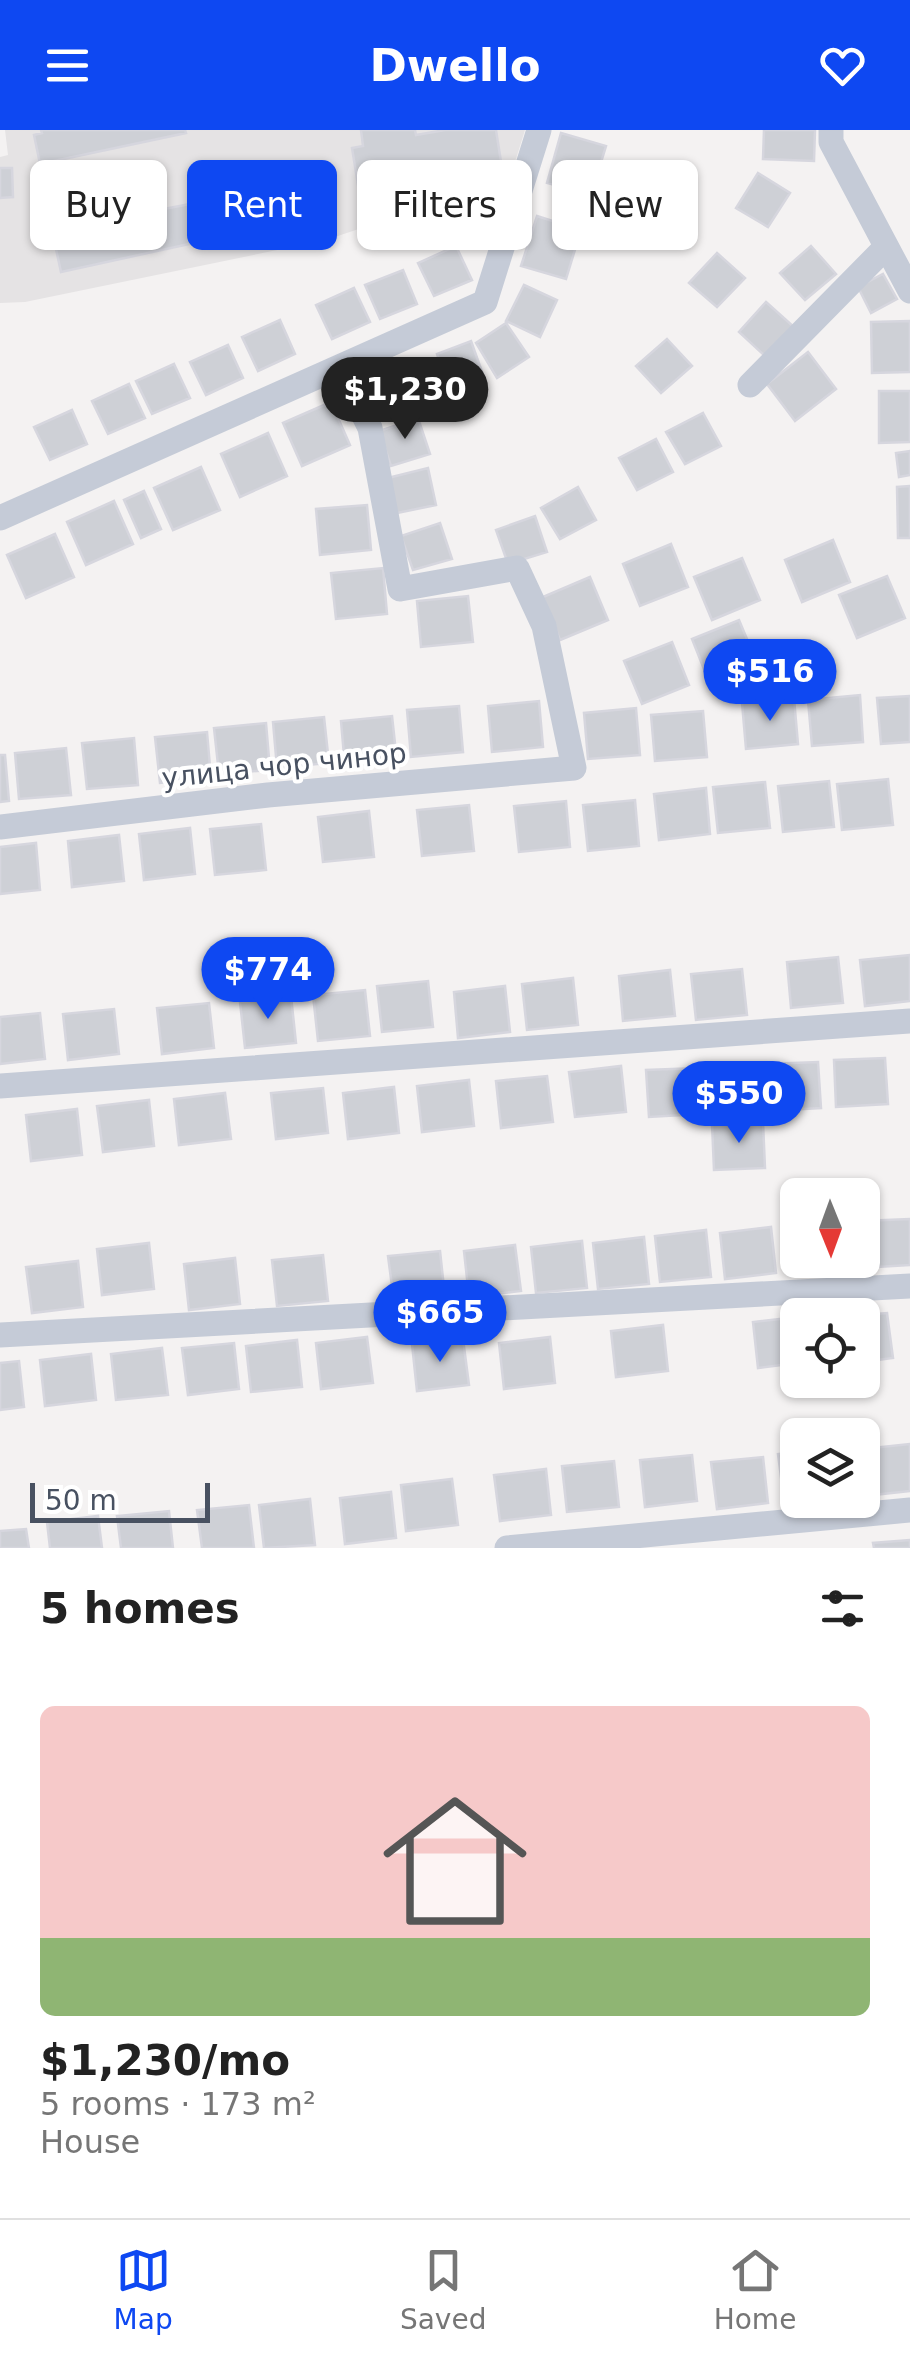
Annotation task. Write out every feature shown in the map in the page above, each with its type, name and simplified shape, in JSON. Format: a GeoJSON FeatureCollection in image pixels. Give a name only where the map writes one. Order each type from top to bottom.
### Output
{"type":"FeatureCollection","features":[{"type":"Feature","properties":{"kind":"street"},"geometry":{"type":"LineString","coordinates":[[0,518],[484,302],[539,130]]}},
{"type":"Feature","properties":{"kind":"street"},"geometry":{"type":"LineString","coordinates":[[831,130],[831,142],[910,291]]}},
{"type":"Feature","properties":{"kind":"street"},"geometry":{"type":"LineString","coordinates":[[750,385],[885,248]]}},
{"type":"Feature","properties":{"kind":"street","name":"улица чор чинор"},"geometry":{"type":"LineString","coordinates":[[0,827],[268,795],[574,768],[544,626],[517,568],[400,589],[370,428],[340,367]]}},
{"type":"Feature","properties":{"kind":"street"},"geometry":{"type":"LineString","coordinates":[[0,1086],[910,1021]]}},
{"type":"Feature","properties":{"kind":"street"},"geometry":{"type":"LineString","coordinates":[[0,1335],[910,1286]]}},
{"type":"Feature","properties":{"kind":"street"},"geometry":{"type":"LineString","coordinates":[[506,1548],[683,1540],[910,1510]]}},
{"type":"Feature","properties":{"kind":"shaded area"},"geometry":{"type":"Polygon","coordinates":[[[5,130],[525,130],[516,160],[357,160],[357,230],[337,236],[337,160],[187,160],[187,250],[277,250],[25,302],[0,303],[0,157],[8,155],[5,130]]]}},
{"type":"Feature","properties":{"kind":"building"},"geometry":{"type":"Polygon","coordinates":[[[41,130],[186,133],[59,160],[39,160],[34,135],[42,133],[41,130]]]}},
{"type":"Feature","properties":{"kind":"building"},"geometry":{"type":"Polygon","coordinates":[[[361,130],[415,130],[416,135],[445,130],[496,130],[501,160],[357,160],[357,179],[352,148],[363,146],[361,130]]]}},
{"type":"Feature","properties":{"kind":"building"},"geometry":{"type":"Polygon","coordinates":[[[764,130],[815,130],[814,161],[763,159],[764,130]]]}},
{"type":"Feature","properties":{"kind":"building"},"geometry":{"type":"Polygon","coordinates":[[[561,133],[606,146],[602,160],[553,160],[561,133]]]}},
{"type":"Feature","properties":{"kind":"building"},"geometry":{"type":"Polygon","coordinates":[[[0,168],[12,168],[13,197],[0,198],[0,168]]]}},
{"type":"Feature","properties":{"kind":"building"},"geometry":{"type":"Polygon","coordinates":[[[758,173],[790,193],[768,227],[736,208],[758,173]]]}},
{"type":"Feature","properties":{"kind":"building"},"geometry":{"type":"Polygon","coordinates":[[[187,205],[187,244],[167,249],[167,208],[187,205]]]}},
{"type":"Feature","properties":{"kind":"building"},"geometry":{"type":"Polygon","coordinates":[[[537,216],[552,221],[552,250],[575,250],[566,279],[521,266],[526,250],[532,250],[537,216]]]}},
{"type":"Feature","properties":{"kind":"building"},"geometry":{"type":"Polygon","coordinates":[[[811,246],[836,274],[805,300],[780,273],[811,246]]]}},
{"type":"Feature","properties":{"kind":"building"},"geometry":{"type":"Polygon","coordinates":[[[56,250],[162,250],[61,272],[56,250]]]}},
{"type":"Feature","properties":{"kind":"building"},"geometry":{"type":"Polygon","coordinates":[[[447,250],[458,250],[472,280],[434,296],[418,263],[447,250]]]}},
{"type":"Feature","properties":{"kind":"building"},"geometry":{"type":"Polygon","coordinates":[[[717,253],[745,278],[717,307],[689,283],[717,253]]]}},
{"type":"Feature","properties":{"kind":"building"},"geometry":{"type":"Polygon","coordinates":[[[403,270],[417,304],[380,319],[365,285],[403,270]]]}},
{"type":"Feature","properties":{"kind":"building"},"geometry":{"type":"Polygon","coordinates":[[[883,274],[897,299],[871,313],[858,287],[883,274]]]}},
{"type":"Feature","properties":{"kind":"building"},"geometry":{"type":"Polygon","coordinates":[[[524,285],[557,300],[540,337],[506,321],[524,285]]]}},
{"type":"Feature","properties":{"kind":"building"},"geometry":{"type":"Polygon","coordinates":[[[354,288],[370,322],[332,339],[316,305],[354,288]]]}},
{"type":"Feature","properties":{"kind":"building"},"geometry":{"type":"Polygon","coordinates":[[[766,302],[794,327],[766,357],[739,332],[766,302]]]}},
{"type":"Feature","properties":{"kind":"building"},"geometry":{"type":"Polygon","coordinates":[[[280,320],[295,354],[258,371],[242,337],[280,320]]]}},
{"type":"Feature","properties":{"kind":"building"},"geometry":{"type":"Polygon","coordinates":[[[910,321],[910,372],[872,373],[871,322],[910,321]]]}},
{"type":"Feature","properties":{"kind":"building"},"geometry":{"type":"Polygon","coordinates":[[[506,323],[529,357],[497,378],[476,343],[506,323]]]}},
{"type":"Feature","properties":{"kind":"building"},"geometry":{"type":"Polygon","coordinates":[[[667,339],[692,366],[661,393],[636,366],[667,339]]]}},
{"type":"Feature","properties":{"kind":"building"},"geometry":{"type":"Polygon","coordinates":[[[471,341],[485,380],[450,393],[437,354],[471,341]]]}},
{"type":"Feature","properties":{"kind":"building"},"geometry":{"type":"Polygon","coordinates":[[[228,345],[243,378],[206,395],[190,362],[228,345]]]}},
{"type":"Feature","properties":{"kind":"building"},"geometry":{"type":"Polygon","coordinates":[[[808,352],[836,389],[795,421],[767,384],[808,352]]]}},
{"type":"Feature","properties":{"kind":"building"},"geometry":{"type":"Polygon","coordinates":[[[412,363],[424,398],[385,410],[372,375],[412,363]]]}},
{"type":"Feature","properties":{"kind":"building"},"geometry":{"type":"Polygon","coordinates":[[[174,364],[190,398],[152,414],[136,381],[174,364]]]}},
{"type":"Feature","properties":{"kind":"building"},"geometry":{"type":"Polygon","coordinates":[[[129,384],[145,418],[108,434],[92,401],[129,384]]]}},
{"type":"Feature","properties":{"kind":"building"},"geometry":{"type":"Polygon","coordinates":[[[879,391],[910,391],[910,442],[879,443],[879,391]]]}},
{"type":"Feature","properties":{"kind":"building"},"geometry":{"type":"Polygon","coordinates":[[[331,402],[350,445],[302,466],[283,423],[331,402]]]}},
{"type":"Feature","properties":{"kind":"building"},"geometry":{"type":"Polygon","coordinates":[[[72,410],[87,444],[50,460],[34,427],[72,410]]]}},
{"type":"Feature","properties":{"kind":"building"},"geometry":{"type":"Polygon","coordinates":[[[703,413],[721,446],[685,464],[666,432],[703,413]]]}},
{"type":"Feature","properties":{"kind":"building"},"geometry":{"type":"Polygon","coordinates":[[[418,418],[430,454],[391,466],[379,431],[418,418]]]}},
{"type":"Feature","properties":{"kind":"building"},"geometry":{"type":"Polygon","coordinates":[[[268,433],[287,476],[240,497],[221,454],[268,433]]]}},
{"type":"Feature","properties":{"kind":"building"},"geometry":{"type":"Polygon","coordinates":[[[656,439],[673,472],[637,490],[619,458],[656,439]]]}},
{"type":"Feature","properties":{"kind":"building"},"geometry":{"type":"Polygon","coordinates":[[[910,451],[910,475],[899,477],[896,453],[910,451]]]}},
{"type":"Feature","properties":{"kind":"building"},"geometry":{"type":"Polygon","coordinates":[[[201,467],[220,510],[173,530],[154,488],[201,467]]]}},
{"type":"Feature","properties":{"kind":"building"},"geometry":{"type":"Polygon","coordinates":[[[428,468],[436,505],[397,513],[388,478],[428,468]]]}},
{"type":"Feature","properties":{"kind":"building"},"geometry":{"type":"Polygon","coordinates":[[[910,486],[910,538],[898,538],[897,487],[910,486]]]}},
{"type":"Feature","properties":{"kind":"building"},"geometry":{"type":"Polygon","coordinates":[[[578,487],[596,520],[560,539],[541,508],[578,487]]]}},
{"type":"Feature","properties":{"kind":"building"},"geometry":{"type":"Polygon","coordinates":[[[144,491],[161,529],[141,538],[124,500],[144,491]]]}},
{"type":"Feature","properties":{"kind":"building"},"geometry":{"type":"Polygon","coordinates":[[[114,501],[133,544],[86,565],[67,522],[114,501]]]}},
{"type":"Feature","properties":{"kind":"building"},"geometry":{"type":"Polygon","coordinates":[[[367,505],[371,550],[320,555],[316,509],[367,505]]]}},
{"type":"Feature","properties":{"kind":"building"},"geometry":{"type":"Polygon","coordinates":[[[535,516],[547,552],[508,564],[496,530],[535,516]]]}},
{"type":"Feature","properties":{"kind":"building"},"geometry":{"type":"Polygon","coordinates":[[[440,523],[452,559],[413,570],[401,536],[440,523]]]}},
{"type":"Feature","properties":{"kind":"building"},"geometry":{"type":"Polygon","coordinates":[[[55,534],[74,577],[26,598],[7,555],[55,534]]]}},
{"type":"Feature","properties":{"kind":"building"},"geometry":{"type":"Polygon","coordinates":[[[833,540],[850,582],[802,602],[785,560],[833,540]]]}},
{"type":"Feature","properties":{"kind":"building"},"geometry":{"type":"Polygon","coordinates":[[[671,544],[688,587],[640,606],[623,564],[671,544]]]}},
{"type":"Feature","properties":{"kind":"building"},"geometry":{"type":"Polygon","coordinates":[[[742,558],[760,600],[712,620],[694,577],[742,558]]]}},
{"type":"Feature","properties":{"kind":"building"},"geometry":{"type":"Polygon","coordinates":[[[383,568],[387,614],[336,619],[331,573],[383,568]]]}},
{"type":"Feature","properties":{"kind":"building"},"geometry":{"type":"Polygon","coordinates":[[[887,576],[905,618],[857,638],[839,595],[887,576]]]}},
{"type":"Feature","properties":{"kind":"building"},"geometry":{"type":"Polygon","coordinates":[[[590,577],[608,620],[560,640],[543,597],[590,577]]]}},
{"type":"Feature","properties":{"kind":"building"},"geometry":{"type":"Polygon","coordinates":[[[468,596],[473,642],[421,647],[417,601],[468,596]]]}},
{"type":"Feature","properties":{"kind":"building"},"geometry":{"type":"Polygon","coordinates":[[[739,620],[757,663],[709,682],[692,639],[739,620]]]}},
{"type":"Feature","properties":{"kind":"building"},"geometry":{"type":"Polygon","coordinates":[[[672,642],[689,685],[642,704],[624,661],[672,642]]]}},
{"type":"Feature","properties":{"kind":"building"},"geometry":{"type":"Polygon","coordinates":[[[860,695],[863,742],[812,746],[808,700],[860,695]]]}},
{"type":"Feature","properties":{"kind":"building"},"geometry":{"type":"Polygon","coordinates":[[[910,696],[910,742],[881,744],[877,698],[910,696]]]}},
{"type":"Feature","properties":{"kind":"building"},"geometry":{"type":"Polygon","coordinates":[[[794,698],[798,744],[746,749],[742,703],[794,698]]]}},
{"type":"Feature","properties":{"kind":"building"},"geometry":{"type":"Polygon","coordinates":[[[539,701],[543,747],[492,752],[488,706],[539,701]]]}},
{"type":"Feature","properties":{"kind":"building"},"geometry":{"type":"Polygon","coordinates":[[[459,706],[463,752],[411,757],[407,710],[459,706]]]}},
{"type":"Feature","properties":{"kind":"building"},"geometry":{"type":"Polygon","coordinates":[[[636,708],[640,755],[588,759],[584,713],[636,708]]]}},
{"type":"Feature","properties":{"kind":"building"},"geometry":{"type":"Polygon","coordinates":[[[703,711],[707,757],[655,761],[651,715],[703,711]]]}},
{"type":"Feature","properties":{"kind":"building"},"geometry":{"type":"Polygon","coordinates":[[[392,716],[397,762],[345,767],[341,721],[392,716]]]}},
{"type":"Feature","properties":{"kind":"building"},"geometry":{"type":"Polygon","coordinates":[[[324,717],[329,763],[277,768],[273,722],[324,717]]]}},
{"type":"Feature","properties":{"kind":"building"},"geometry":{"type":"Polygon","coordinates":[[[266,723],[270,770],[219,774],[214,728],[266,723]]]}},
{"type":"Feature","properties":{"kind":"building"},"geometry":{"type":"Polygon","coordinates":[[[207,732],[211,778],[160,783],[155,737],[207,732]]]}},
{"type":"Feature","properties":{"kind":"building"},"geometry":{"type":"Polygon","coordinates":[[[134,738],[138,785],[87,789],[82,743],[134,738]]]}},
{"type":"Feature","properties":{"kind":"building"},"geometry":{"type":"Polygon","coordinates":[[[66,748],[71,795],[19,799],[15,753],[66,748]]]}},
{"type":"Feature","properties":{"kind":"building"},"geometry":{"type":"Polygon","coordinates":[[[0,755],[5,755],[9,801],[0,802],[0,755]]]}},
{"type":"Feature","properties":{"kind":"building"},"geometry":{"type":"Polygon","coordinates":[[[888,779],[893,825],[842,830],[837,784],[888,779]]]}},
{"type":"Feature","properties":{"kind":"building"},"geometry":{"type":"Polygon","coordinates":[[[829,781],[834,827],[783,832],[778,786],[829,781]]]}},
{"type":"Feature","properties":{"kind":"building"},"geometry":{"type":"Polygon","coordinates":[[[765,782],[770,828],[718,833],[713,787],[765,782]]]}},
{"type":"Feature","properties":{"kind":"building"},"geometry":{"type":"Polygon","coordinates":[[[706,788],[710,834],[659,840],[654,794],[706,788]]]}},
{"type":"Feature","properties":{"kind":"building"},"geometry":{"type":"Polygon","coordinates":[[[635,800],[639,846],[588,851],[583,805],[635,800]]]}},
{"type":"Feature","properties":{"kind":"building"},"geometry":{"type":"Polygon","coordinates":[[[566,801],[570,847],[519,852],[514,806],[566,801]]]}},
{"type":"Feature","properties":{"kind":"building"},"geometry":{"type":"Polygon","coordinates":[[[469,805],[474,851],[422,856],[417,810],[469,805]]]}},
{"type":"Feature","properties":{"kind":"building"},"geometry":{"type":"Polygon","coordinates":[[[369,811],[374,857],[323,862],[318,817],[369,811]]]}},
{"type":"Feature","properties":{"kind":"building"},"geometry":{"type":"Polygon","coordinates":[[[261,824],[266,870],[215,875],[210,829],[261,824]]]}},
{"type":"Feature","properties":{"kind":"building"},"geometry":{"type":"Polygon","coordinates":[[[190,828],[195,874],[144,880],[139,834],[190,828]]]}},
{"type":"Feature","properties":{"kind":"building"},"geometry":{"type":"Polygon","coordinates":[[[119,835],[124,881],[72,887],[68,841],[119,835]]]}},
{"type":"Feature","properties":{"kind":"building"},"geometry":{"type":"Polygon","coordinates":[[[36,843],[40,890],[0,894],[0,847],[36,843]]]}},
{"type":"Feature","properties":{"kind":"building"},"geometry":{"type":"Polygon","coordinates":[[[910,955],[910,1001],[865,1006],[860,960],[910,955]]]}},
{"type":"Feature","properties":{"kind":"building"},"geometry":{"type":"Polygon","coordinates":[[[838,957],[843,1003],[791,1008],[787,962],[838,957]]]}},
{"type":"Feature","properties":{"kind":"building"},"geometry":{"type":"Polygon","coordinates":[[[742,969],[747,1015],[696,1020],[691,974],[742,969]]]}},
{"type":"Feature","properties":{"kind":"building"},"geometry":{"type":"Polygon","coordinates":[[[670,970],[675,1016],[623,1021],[619,976],[670,970]]]}},
{"type":"Feature","properties":{"kind":"building"},"geometry":{"type":"Polygon","coordinates":[[[573,978],[578,1025],[527,1030],[522,984],[573,978]]]}},
{"type":"Feature","properties":{"kind":"building"},"geometry":{"type":"Polygon","coordinates":[[[428,981],[433,1027],[382,1032],[377,986],[428,981]]]}},
{"type":"Feature","properties":{"kind":"building"},"geometry":{"type":"Polygon","coordinates":[[[505,986],[510,1032],[458,1038],[454,992],[505,986]]]}},
{"type":"Feature","properties":{"kind":"building"},"geometry":{"type":"Polygon","coordinates":[[[365,990],[370,1036],[318,1041],[313,995],[365,990]]]}},
{"type":"Feature","properties":{"kind":"building"},"geometry":{"type":"Polygon","coordinates":[[[291,996],[296,1043],[245,1048],[240,1002],[291,996]]]}},
{"type":"Feature","properties":{"kind":"building"},"geometry":{"type":"Polygon","coordinates":[[[209,1003],[214,1048],[162,1054],[157,1008],[209,1003]]]}},
{"type":"Feature","properties":{"kind":"building"},"geometry":{"type":"Polygon","coordinates":[[[114,1009],[119,1054],[68,1060],[63,1014],[114,1009]]]}},
{"type":"Feature","properties":{"kind":"building"},"geometry":{"type":"Polygon","coordinates":[[[40,1013],[45,1059],[0,1064],[0,1017],[40,1013]]]}},
{"type":"Feature","properties":{"kind":"building"},"geometry":{"type":"Polygon","coordinates":[[[885,1058],[888,1104],[836,1107],[834,1060],[885,1058]]]}},
{"type":"Feature","properties":{"kind":"building"},"geometry":{"type":"Polygon","coordinates":[[[818,1062],[821,1108],[769,1111],[767,1064],[818,1062]]]}},
{"type":"Feature","properties":{"kind":"building"},"geometry":{"type":"Polygon","coordinates":[[[621,1066],[626,1112],[575,1117],[569,1072],[621,1066]]]}},
{"type":"Feature","properties":{"kind":"building"},"geometry":{"type":"Polygon","coordinates":[[[698,1068],[700,1114],[649,1117],[646,1070],[698,1068]]]}},
{"type":"Feature","properties":{"kind":"building"},"geometry":{"type":"Polygon","coordinates":[[[547,1076],[553,1122],[501,1128],[496,1081],[547,1076]]]}},
{"type":"Feature","properties":{"kind":"building"},"geometry":{"type":"Polygon","coordinates":[[[469,1080],[474,1126],[422,1132],[417,1086],[469,1080]]]}},
{"type":"Feature","properties":{"kind":"building"},"geometry":{"type":"Polygon","coordinates":[[[394,1087],[399,1133],[348,1139],[343,1093],[394,1087]]]}},
{"type":"Feature","properties":{"kind":"building"},"geometry":{"type":"Polygon","coordinates":[[[323,1088],[328,1133],[276,1139],[271,1093],[323,1088]]]}},
{"type":"Feature","properties":{"kind":"building"},"geometry":{"type":"Polygon","coordinates":[[[225,1093],[231,1139],[179,1145],[174,1099],[225,1093]]]}},
{"type":"Feature","properties":{"kind":"building"},"geometry":{"type":"Polygon","coordinates":[[[149,1100],[154,1146],[103,1152],[97,1106],[149,1100]]]}},
{"type":"Feature","properties":{"kind":"building"},"geometry":{"type":"Polygon","coordinates":[[[77,1109],[82,1155],[31,1161],[26,1115],[77,1109]]]}},
{"type":"Feature","properties":{"kind":"building"},"geometry":{"type":"Polygon","coordinates":[[[763,1122],[765,1168],[714,1170],[712,1124],[763,1122]]]}},
{"type":"Feature","properties":{"kind":"building"},"geometry":{"type":"Polygon","coordinates":[[[910,1219],[910,1265],[880,1267],[880,1220],[910,1219]]]}},
{"type":"Feature","properties":{"kind":"building"},"geometry":{"type":"Polygon","coordinates":[[[771,1227],[776,1273],[725,1279],[720,1233],[771,1227]]]}},
{"type":"Feature","properties":{"kind":"building"},"geometry":{"type":"Polygon","coordinates":[[[706,1230],[711,1277],[660,1282],[655,1236],[706,1230]]]}},
{"type":"Feature","properties":{"kind":"building"},"geometry":{"type":"Polygon","coordinates":[[[644,1237],[649,1284],[598,1289],[593,1243],[644,1237]]]}},
{"type":"Feature","properties":{"kind":"building"},"geometry":{"type":"Polygon","coordinates":[[[582,1241],[587,1288],[536,1293],[531,1247],[582,1241]]]}},
{"type":"Feature","properties":{"kind":"building"},"geometry":{"type":"Polygon","coordinates":[[[149,1243],[154,1289],[102,1295],[97,1249],[149,1243]]]}},
{"type":"Feature","properties":{"kind":"building"},"geometry":{"type":"Polygon","coordinates":[[[515,1245],[521,1291],[469,1297],[464,1251],[515,1245]]]}},
{"type":"Feature","properties":{"kind":"building"},"geometry":{"type":"Polygon","coordinates":[[[440,1251],[445,1297],[394,1302],[388,1256],[440,1251]]]}},
{"type":"Feature","properties":{"kind":"building"},"geometry":{"type":"Polygon","coordinates":[[[323,1255],[328,1301],[277,1306],[272,1260],[323,1255]]]}},
{"type":"Feature","properties":{"kind":"building"},"geometry":{"type":"Polygon","coordinates":[[[235,1258],[240,1304],[189,1310],[184,1264],[235,1258]]]}},
{"type":"Feature","properties":{"kind":"building"},"geometry":{"type":"Polygon","coordinates":[[[78,1261],[83,1307],[32,1313],[26,1267],[78,1261]]]}},
{"type":"Feature","properties":{"kind":"building"},"geometry":{"type":"Polygon","coordinates":[[[887,1313],[893,1358],[880,1360],[880,1314],[887,1313]]]}},
{"type":"Feature","properties":{"kind":"building"},"geometry":{"type":"Polygon","coordinates":[[[780,1319],[780,1365],[758,1368],[753,1322],[780,1319]]]}},
{"type":"Feature","properties":{"kind":"building"},"geometry":{"type":"Polygon","coordinates":[[[663,1325],[668,1371],[616,1377],[611,1331],[663,1325]]]}},
{"type":"Feature","properties":{"kind":"building"},"geometry":{"type":"Polygon","coordinates":[[[367,1337],[373,1383],[321,1389],[316,1343],[367,1337]]]}},
{"type":"Feature","properties":{"kind":"building"},"geometry":{"type":"Polygon","coordinates":[[[550,1337],[555,1383],[504,1389],[499,1343],[550,1337]]]}},
{"type":"Feature","properties":{"kind":"building"},"geometry":{"type":"Polygon","coordinates":[[[463,1339],[469,1385],[417,1391],[412,1344],[463,1339]]]}},
{"type":"Feature","properties":{"kind":"building"},"geometry":{"type":"Polygon","coordinates":[[[297,1340],[302,1387],[251,1392],[246,1346],[297,1340]]]}},
{"type":"Feature","properties":{"kind":"building"},"geometry":{"type":"Polygon","coordinates":[[[234,1343],[239,1389],[188,1395],[182,1348],[234,1343]]]}},
{"type":"Feature","properties":{"kind":"building"},"geometry":{"type":"Polygon","coordinates":[[[162,1348],[168,1395],[116,1400],[111,1354],[162,1348]]]}},
{"type":"Feature","properties":{"kind":"building"},"geometry":{"type":"Polygon","coordinates":[[[91,1354],[96,1400],[45,1406],[40,1360],[91,1354]]]}},
{"type":"Feature","properties":{"kind":"building"},"geometry":{"type":"Polygon","coordinates":[[[19,1361],[24,1407],[0,1410],[0,1363],[19,1361]]]}},
{"type":"Feature","properties":{"kind":"building"},"geometry":{"type":"Polygon","coordinates":[[[910,1444],[910,1491],[880,1494],[880,1447],[910,1444]]]}},
{"type":"Feature","properties":{"kind":"building"},"geometry":{"type":"Polygon","coordinates":[[[692,1455],[697,1501],[645,1507],[640,1460],[692,1455]]]}},
{"type":"Feature","properties":{"kind":"building"},"geometry":{"type":"Polygon","coordinates":[[[763,1457],[768,1503],[717,1509],[711,1462],[763,1457]]]}},
{"type":"Feature","properties":{"kind":"building"},"geometry":{"type":"Polygon","coordinates":[[[614,1461],[619,1507],[567,1512],[562,1466],[614,1461]]]}},
{"type":"Feature","properties":{"kind":"building"},"geometry":{"type":"Polygon","coordinates":[[[546,1469],[551,1515],[500,1521],[494,1475],[546,1469]]]}},
{"type":"Feature","properties":{"kind":"building"},"geometry":{"type":"Polygon","coordinates":[[[452,1479],[458,1525],[406,1531],[401,1485],[452,1479]]]}},
{"type":"Feature","properties":{"kind":"building"},"geometry":{"type":"Polygon","coordinates":[[[391,1492],[396,1538],[345,1544],[340,1498],[391,1492]]]}},
{"type":"Feature","properties":{"kind":"building"},"geometry":{"type":"Polygon","coordinates":[[[310,1499],[315,1545],[264,1548],[259,1505],[310,1499]]]}},
{"type":"Feature","properties":{"kind":"building"},"geometry":{"type":"Polygon","coordinates":[[[249,1505],[254,1548],[202,1548],[197,1510],[249,1505]]]}},
{"type":"Feature","properties":{"kind":"building"},"geometry":{"type":"Polygon","coordinates":[[[169,1511],[173,1548],[121,1548],[117,1516],[169,1511]]]}},
{"type":"Feature","properties":{"kind":"building"},"geometry":{"type":"Polygon","coordinates":[[[98,1516],[102,1548],[50,1548],[47,1522],[98,1516]]]}},
{"type":"Feature","properties":{"kind":"building"},"geometry":{"type":"Polygon","coordinates":[[[26,1529],[29,1548],[0,1548],[0,1531],[26,1529]]]}},
{"type":"Feature","properties":{"kind":"building"},"geometry":{"type":"Polygon","coordinates":[[[910,1540],[910,1548],[874,1548],[873,1543],[910,1540]]]}}]}
